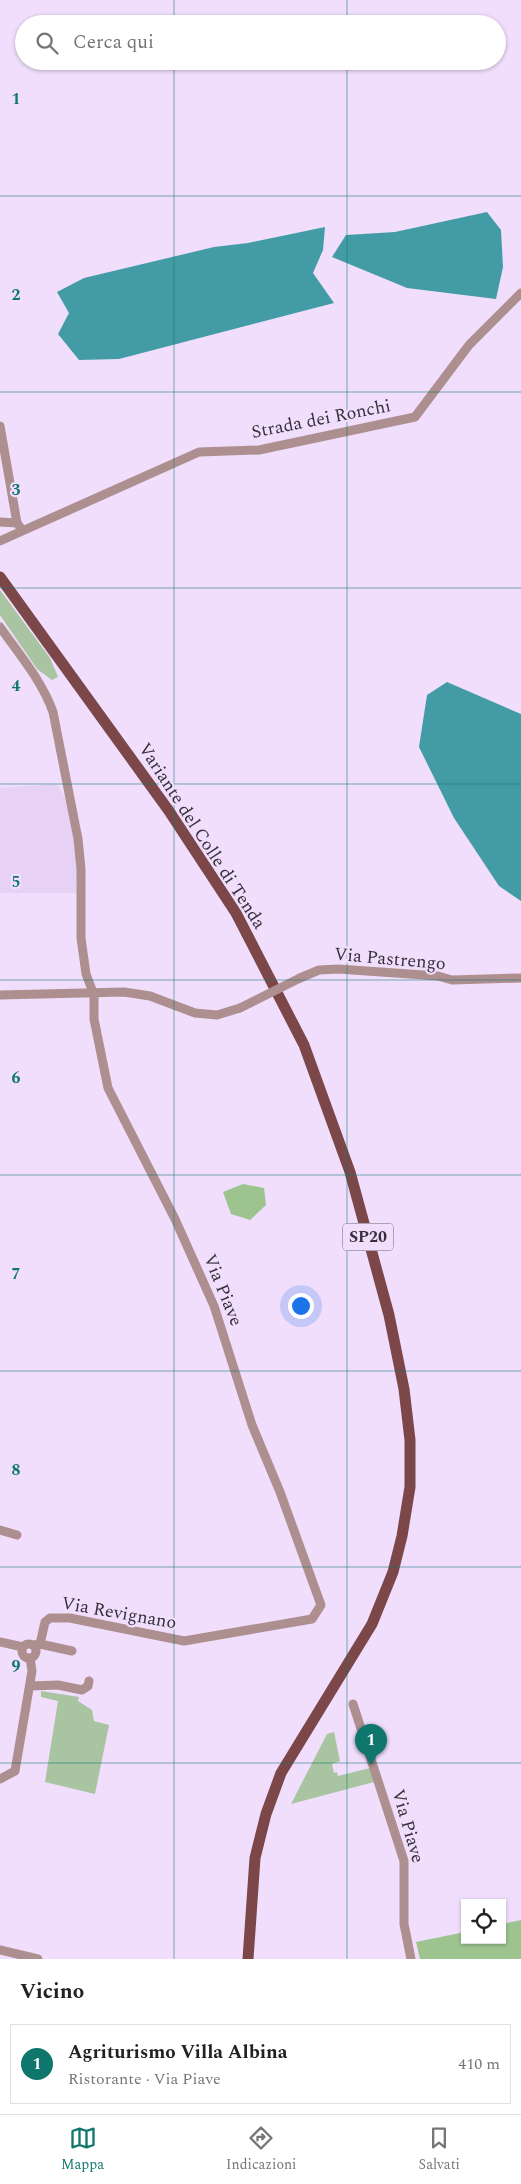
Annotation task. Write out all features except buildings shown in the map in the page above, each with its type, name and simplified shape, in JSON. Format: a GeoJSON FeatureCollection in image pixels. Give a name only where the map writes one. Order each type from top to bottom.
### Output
{"type":"FeatureCollection","features":[{"type":"Feature","properties":{"kind":"main road","name":"Variante del Colle di Tenda"},"geometry":{"type":"LineString","coordinates":[[0,577],[169,811],[236,913],[304,1044],[350,1172],[389,1315],[404,1389],[410,1440],[410,1487],[402,1536],[393,1572],[372,1624],[281,1773],[266,1814],[255,1858],[246,1959]]}},
{"type":"Feature","properties":{"kind":"street","name":"Strada dei Ronchi"},"geometry":{"type":"LineString","coordinates":[[0,541],[199,452],[259,450],[415,417],[469,346],[521,293]]}},
{"type":"Feature","properties":{"kind":"street"},"geometry":{"type":"LineString","coordinates":[[0,426],[17,523],[23,531]]}},
{"type":"Feature","properties":{"kind":"street"},"geometry":{"type":"LineString","coordinates":[[0,522],[17,523]]}},
{"type":"Feature","properties":{"kind":"street","name":"Via Piave"},"geometry":{"type":"LineString","coordinates":[[0,626],[38,680],[53,712],[78,839],[81,938],[91,991],[94,995],[97,1034],[108,1088],[175,1219],[214,1306],[252,1424],[280,1492],[321,1605]]}},
{"type":"Feature","properties":{"kind":"street","name":"Via Pastrengo"},"geometry":{"type":"LineString","coordinates":[[0,995],[91,991],[139,994],[194,1013],[218,1015],[240,1008],[319,970],[338,969],[438,976],[452,980],[521,978]]}},
{"type":"Feature","properties":{"kind":"street"},"geometry":{"type":"LineString","coordinates":[[0,1530],[17,1535]]}},
{"type":"Feature","properties":{"kind":"street","name":"Via Revignano"},"geometry":{"type":"LineString","coordinates":[[0,1779],[15,1771],[32,1671],[30,1658],[35,1655],[45,1622],[50,1618],[70,1618],[184,1641],[312,1620],[321,1605]]}},
{"type":"Feature","properties":{"kind":"street"},"geometry":{"type":"LineString","coordinates":[[0,1642],[23,1647],[28,1644],[37,1644],[72,1651]]}},
{"type":"Feature","properties":{"kind":"street"},"geometry":{"type":"LineString","coordinates":[[23,1647],[22,1652],[25,1657],[30,1658]]}},
{"type":"Feature","properties":{"kind":"street"},"geometry":{"type":"LineString","coordinates":[[30,1686],[58,1685],[82,1690],[88,1686],[89,1681]]}},
{"type":"Feature","properties":{"kind":"street","name":"Via Piave"},"geometry":{"type":"LineString","coordinates":[[353,1704],[404,1862],[404,1924],[411,1959]]}},
{"type":"Feature","properties":{"kind":"street"},"geometry":{"type":"LineString","coordinates":[[0,1950],[38,1959]]}},
{"type":"Feature","properties":{"kind":"shaded area"},"geometry":{"type":"Polygon","coordinates":[[[487,212],[501,230],[503,267],[496,299],[407,288],[332,257],[346,235],[395,232],[487,212]]]}},
{"type":"Feature","properties":{"kind":"shaded area"},"geometry":{"type":"Polygon","coordinates":[[[325,227],[323,250],[313,273],[334,303],[119,359],[79,360],[58,334],[69,313],[57,292],[84,278],[214,247],[248,243],[325,227]]]}},
{"type":"Feature","properties":{"kind":"shaded area"},"geometry":{"type":"Polygon","coordinates":[[[0,590],[50,658],[58,677],[52,680],[37,669],[0,615],[0,590]]]}},
{"type":"Feature","properties":{"kind":"shaded area"},"geometry":{"type":"Polygon","coordinates":[[[447,682],[521,714],[521,901],[499,886],[454,818],[419,747],[427,695],[447,682]]]}},
{"type":"Feature","properties":{"kind":"shaded area"},"geometry":{"type":"Polygon","coordinates":[[[57,784],[68,803],[78,854],[76,893],[0,893],[0,788],[57,784]]]}},
{"type":"Feature","properties":{"kind":"shaded area"},"geometry":{"type":"Polygon","coordinates":[[[243,1184],[264,1188],[266,1205],[250,1220],[231,1214],[223,1192],[243,1184]]]}},
{"type":"Feature","properties":{"kind":"shaded area"},"geometry":{"type":"Polygon","coordinates":[[[41,1691],[79,1697],[78,1701],[92,1710],[94,1721],[109,1725],[95,1794],[45,1782],[58,1701],[41,1697],[41,1691]]]}},
{"type":"Feature","properties":{"kind":"shaded area"},"geometry":{"type":"Polygon","coordinates":[[[334,1732],[340,1761],[332,1764],[334,1773],[337,1772],[338,1776],[370,1768],[374,1782],[291,1804],[327,1734],[334,1732]]]}},
{"type":"Feature","properties":{"kind":"shaded area"},"geometry":{"type":"Polygon","coordinates":[[[521,1920],[521,1959],[420,1959],[416,1942],[461,1933],[461,1944],[506,1944],[506,1923],[521,1920]]]}},
{"type":"Feature","properties":{"kind":"place","name":"Agriturismo Villa Albina"},"geometry":{"type":"Point","coordinates":[371,1765]}}]}
